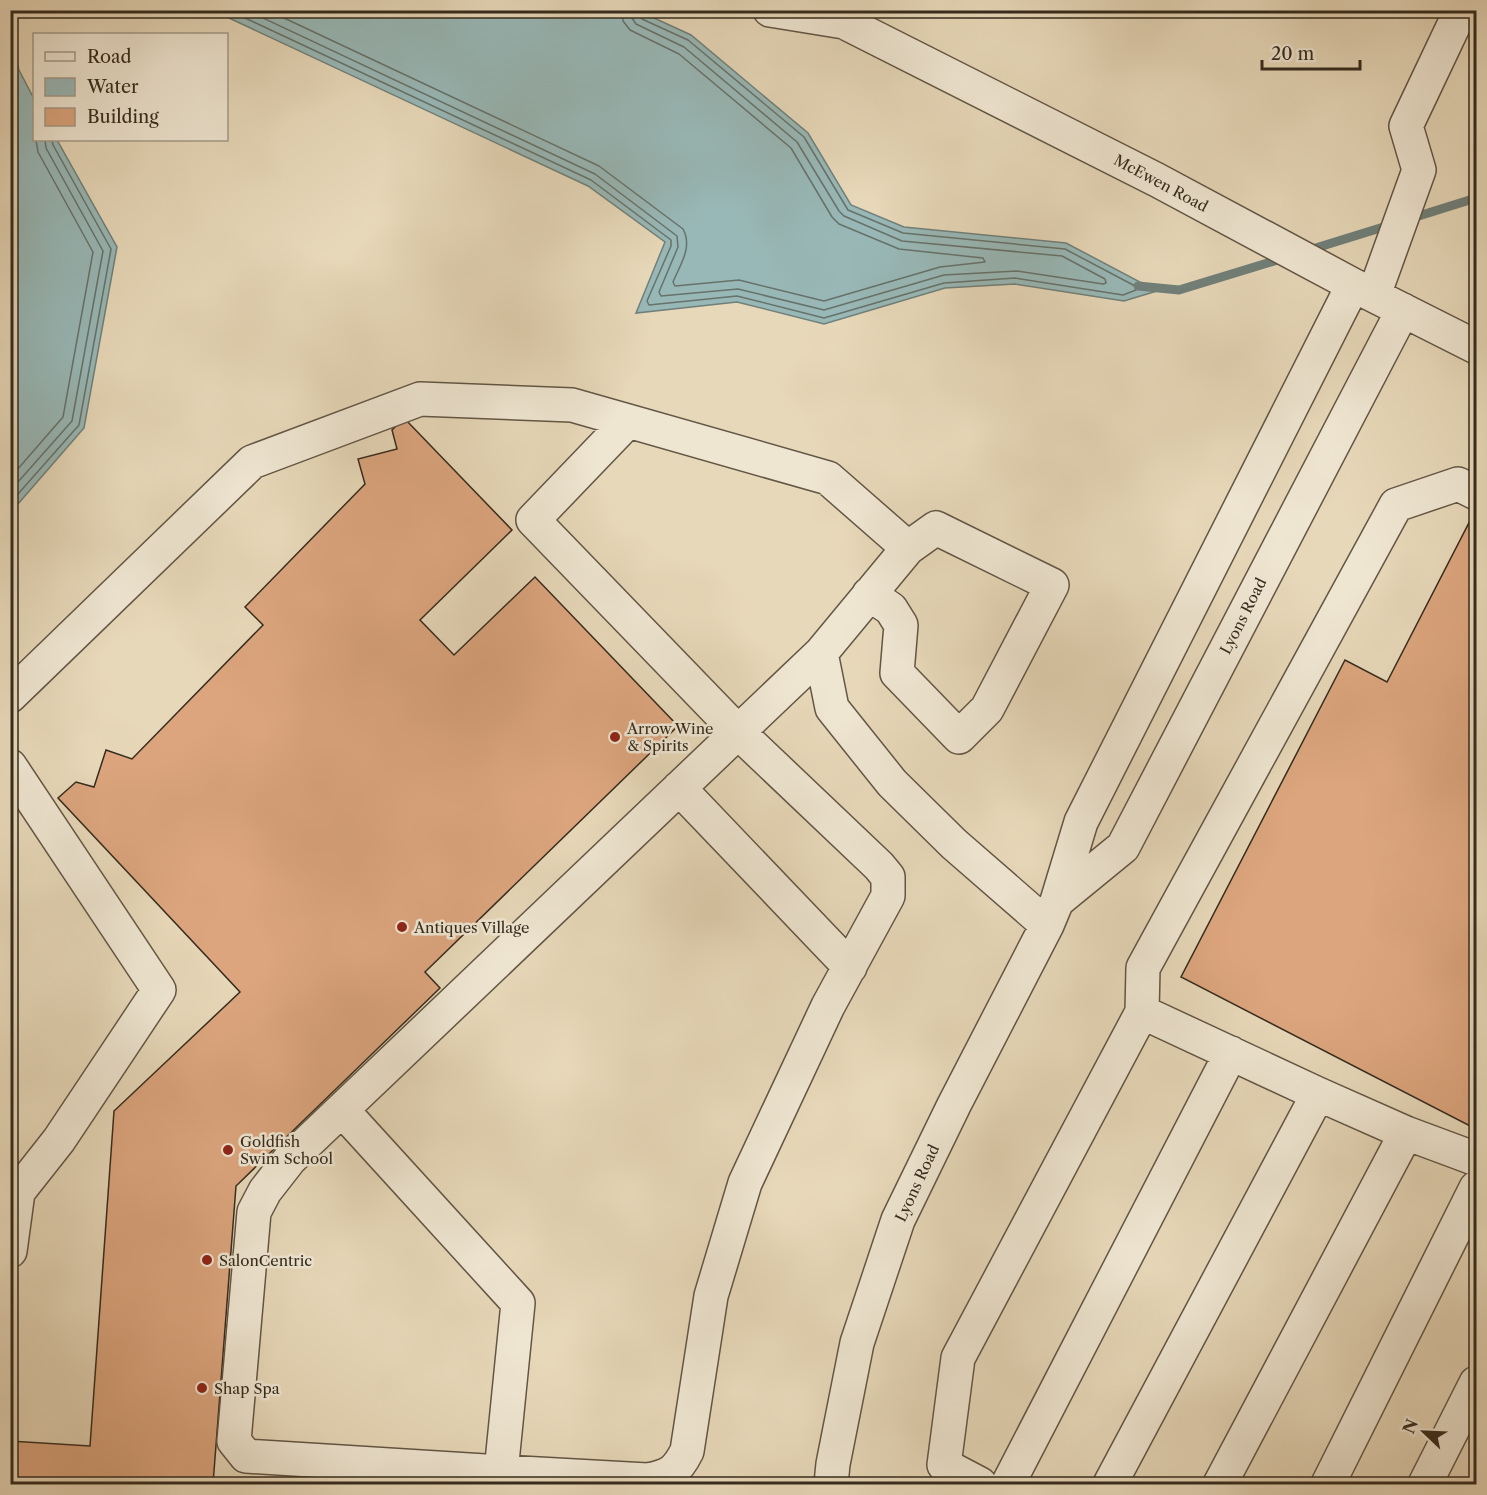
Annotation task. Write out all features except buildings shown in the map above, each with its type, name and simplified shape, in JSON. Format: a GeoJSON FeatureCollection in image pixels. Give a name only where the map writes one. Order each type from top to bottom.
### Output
{"type":"FeatureCollection","features":[{"type":"Feature","properties":{"kind":"street","name":"McEwen Road"},"geometry":{"type":"LineString","coordinates":[[770,10],[843,14],[1363,290],[1476,347]]}},
{"type":"Feature","properties":{"kind":"street","name":"Lyons Road"},"geometry":{"type":"LineString","coordinates":[[831,1485],[833,1464],[857,1343],[898,1220],[1052,913],[1081,822],[1363,290],[1419,170],[1406,126],[1461,10]]}},
{"type":"Feature","properties":{"kind":"street","name":"Lyons Road"},"geometry":{"type":"LineString","coordinates":[[1052,913],[1123,847],[1402,310]]}},
{"type":"Feature","properties":{"kind":"street"},"geometry":{"type":"LineString","coordinates":[[10,696],[252,462],[420,399],[572,405],[828,478],[909,548]]}},
{"type":"Feature","properties":{"kind":"street"},"geometry":{"type":"LineString","coordinates":[[628,421],[533,520],[738,732],[879,866],[888,877],[888,896],[828,1006],[745,1183],[711,1296],[687,1450],[680,1465],[666,1476],[647,1480],[250,1470],[246,1456],[234,1441],[254,1212],[265,1191],[290,1159],[679,789],[738,732],[820,653],[869,594],[909,548],[936,528],[1052,585],[987,709],[959,737],[897,673],[901,625],[891,609],[869,594]]}},
{"type":"Feature","properties":{"kind":"street"},"geometry":{"type":"LineString","coordinates":[[980,1485],[944,1465],[958,1358],[1142,1012],[1143,968],[1396,505],[1458,484],[1476,493]]}},
{"type":"Feature","properties":{"kind":"street"},"geometry":{"type":"LineString","coordinates":[[820,653],[832,708],[892,783],[954,844],[1052,913]]}},
{"type":"Feature","properties":{"kind":"street"},"geometry":{"type":"LineString","coordinates":[[10,766],[159,990],[59,1140],[18,1192],[10,1251]]}},
{"type":"Feature","properties":{"kind":"street"},"geometry":{"type":"LineString","coordinates":[[679,789],[850,967]]}},
{"type":"Feature","properties":{"kind":"street"},"geometry":{"type":"LineString","coordinates":[[1142,1012],[1406,1133],[1476,1159]]}},
{"type":"Feature","properties":{"kind":"street"},"geometry":{"type":"LineString","coordinates":[[1008,1485],[1231,1053]]}},
{"type":"Feature","properties":{"kind":"street"},"geometry":{"type":"LineString","coordinates":[[1110,1485],[1318,1094]]}},
{"type":"Feature","properties":{"kind":"street"},"geometry":{"type":"LineString","coordinates":[[342,1110],[518,1303],[500,1478]]}},
{"type":"Feature","properties":{"kind":"street"},"geometry":{"type":"LineString","coordinates":[[1224,1483],[1406,1133]]}},
{"type":"Feature","properties":{"kind":"street"},"geometry":{"type":"LineString","coordinates":[[1328,1485],[1476,1188]]}},
{"type":"Feature","properties":{"kind":"street"},"geometry":{"type":"LineString","coordinates":[[1425,1485],[1476,1383]]}},
{"type":"Feature","properties":{"kind":"water"},"geometry":{"type":"Polygon","coordinates":[[[214,11],[639,11],[691,35],[808,133],[851,205],[904,227],[1066,243],[1157,291],[1124,301],[1015,284],[945,288],[824,324],[737,302],[636,313],[665,242],[588,186],[214,11]]]}},
{"type":"Feature","properties":{"kind":"water"},"geometry":{"type":"Polygon","coordinates":[[[10,39],[19,70],[33,97],[33,141],[58,141],[117,247],[84,428],[11,512],[10,39]]]}},
{"type":"Feature","properties":{"kind":"waterway"},"geometry":{"type":"LineString","coordinates":[[1409,219],[1476,198]]}},
{"type":"Feature","properties":{"kind":"waterway"},"geometry":{"type":"LineString","coordinates":[[1306,251],[1390,225]]}},
{"type":"Feature","properties":{"kind":"waterway"},"geometry":{"type":"LineString","coordinates":[[1138,286],[1179,290],[1284,258]]}},
{"type":"Feature","properties":{"kind":"place","name":"Arrow Wine & Spirits"},"geometry":{"type":"Point","coordinates":[615,737]}},
{"type":"Feature","properties":{"kind":"place","name":"Antiques Village"},"geometry":{"type":"Point","coordinates":[402,927]}},
{"type":"Feature","properties":{"kind":"place","name":"Goldfish Swim School"},"geometry":{"type":"Point","coordinates":[228,1150]}},
{"type":"Feature","properties":{"kind":"place","name":"SalonCentric"},"geometry":{"type":"Point","coordinates":[207,1260]}},
{"type":"Feature","properties":{"kind":"place","name":"Shap Spa"},"geometry":{"type":"Point","coordinates":[202,1388]}}]}
